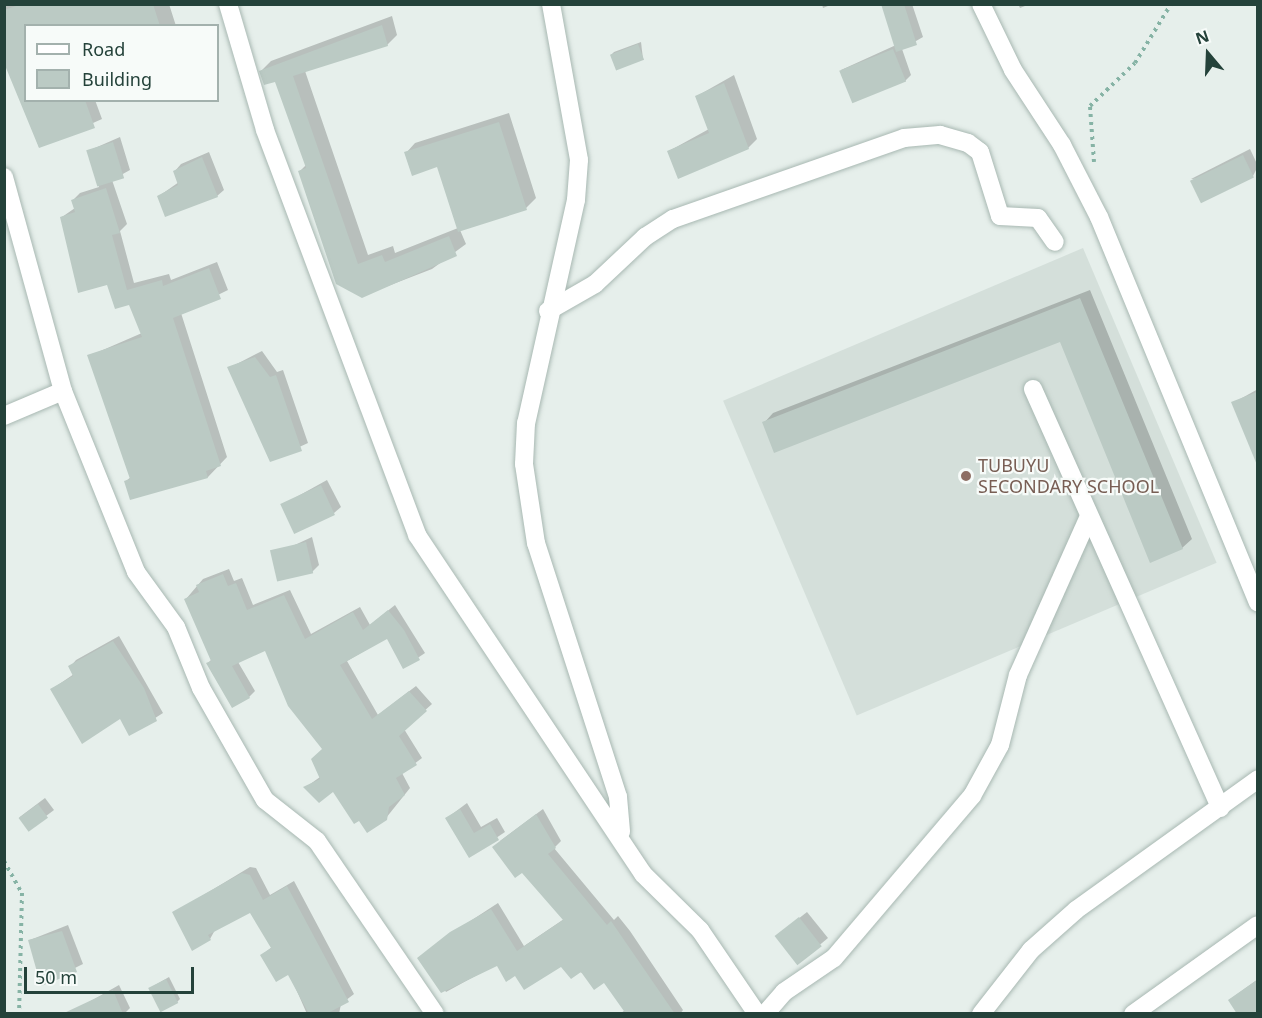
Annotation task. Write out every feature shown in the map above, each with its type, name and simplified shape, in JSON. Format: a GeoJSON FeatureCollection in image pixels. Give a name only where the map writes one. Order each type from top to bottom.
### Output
{"type":"FeatureCollection","features":[{"type":"Feature","properties":{"kind":"street"},"geometry":{"type":"LineString","coordinates":[[228,4],[265,130],[417,535],[476,629],[622,834],[643,874],[700,930],[757,1014]]}},
{"type":"Feature","properties":{"kind":"street"},"geometry":{"type":"LineString","coordinates":[[551,4],[579,160],[576,200],[548,311],[526,423],[524,464],[536,543],[618,797],[622,834]]}},
{"type":"Feature","properties":{"kind":"street"},"geometry":{"type":"LineString","coordinates":[[981,4],[1013,70],[1062,145],[1098,216],[1257,603]]}},
{"type":"Feature","properties":{"kind":"street"},"geometry":{"type":"LineString","coordinates":[[548,311],[595,284],[645,237],[673,219],[904,138],[940,135],[968,143],[980,152],[1000,216],[1038,218],[1055,242]]}},
{"type":"Feature","properties":{"kind":"street"},"geometry":{"type":"LineString","coordinates":[[4,177],[63,392],[136,572],[176,627],[201,688],[265,800],[317,841],[435,1014]]}},
{"type":"Feature","properties":{"kind":"street"},"geometry":{"type":"LineString","coordinates":[[1033,389],[1220,807]]}},
{"type":"Feature","properties":{"kind":"street"},"geometry":{"type":"LineString","coordinates":[[4,416],[63,392]]}},
{"type":"Feature","properties":{"kind":"street"},"geometry":{"type":"LineString","coordinates":[[765,1014],[784,992],[834,958],[972,796],[1000,746],[1018,675],[1089,516]]}},
{"type":"Feature","properties":{"kind":"street"},"geometry":{"type":"LineString","coordinates":[[981,1014],[1031,950],[1076,910],[1257,779]]}},
{"type":"Feature","properties":{"kind":"street"},"geometry":{"type":"LineString","coordinates":[[1133,1014],[1257,925]]}},
{"type":"Feature","properties":{"kind":"path"},"geometry":{"type":"LineString","coordinates":[[1095,172],[1090,106],[1135,63],[1171,4]]}},
{"type":"Feature","properties":{"kind":"path"},"geometry":{"type":"LineString","coordinates":[[4,861],[22,893],[19,1014]]}},
{"type":"Feature","properties":{"kind":"shaded area","name":"TUBUYU SECONDARY SCHOOL"},"geometry":{"type":"Polygon","coordinates":[[[1083,248],[1217,563],[857,716],[723,401],[1083,248]]]}},
{"type":"Feature","properties":{"kind":"building"},"geometry":{"type":"Polygon","coordinates":[[[22,4],[153,4],[159,24],[24,24],[24,102],[86,102],[95,128],[39,148],[4,63],[4,10],[22,4]]]}},
{"type":"Feature","properties":{"kind":"building"},"geometry":{"type":"Polygon","coordinates":[[[881,4],[904,4],[917,45],[896,52],[881,4]]]}},
{"type":"Feature","properties":{"kind":"building"},"geometry":{"type":"Polygon","coordinates":[[[382,25],[388,46],[293,76],[358,264],[382,255],[385,262],[449,236],[457,256],[362,298],[336,284],[298,171],[306,168],[275,82],[264,85],[259,71],[382,25]]]}},
{"type":"Feature","properties":{"kind":"building"},"geometry":{"type":"Polygon","coordinates":[[[638,44],[644,60],[616,71],[610,55],[638,44]]]}},
{"type":"Feature","properties":{"kind":"building"},"geometry":{"type":"Polygon","coordinates":[[[893,49],[906,81],[852,103],[839,71],[893,49]]]}},
{"type":"Feature","properties":{"kind":"building"},"geometry":{"type":"Polygon","coordinates":[[[724,83],[749,149],[678,179],[667,151],[709,133],[695,96],[724,83]]]}},
{"type":"Feature","properties":{"kind":"building"},"geometry":{"type":"Polygon","coordinates":[[[499,122],[527,210],[458,232],[437,167],[412,176],[404,152],[499,122]]]}},
{"type":"Feature","properties":{"kind":"building"},"geometry":{"type":"Polygon","coordinates":[[[113,142],[124,178],[97,187],[86,150],[113,142]]]}},
{"type":"Feature","properties":{"kind":"building"},"geometry":{"type":"Polygon","coordinates":[[[1243,155],[1254,177],[1201,203],[1190,181],[1243,155]]]}},
{"type":"Feature","properties":{"kind":"building"},"geometry":{"type":"Polygon","coordinates":[[[202,157],[218,197],[165,217],[157,196],[178,185],[173,171],[202,157]]]}},
{"type":"Feature","properties":{"kind":"building"},"geometry":{"type":"Polygon","coordinates":[[[106,188],[120,233],[112,235],[127,290],[162,280],[163,286],[209,268],[221,299],[173,318],[221,466],[206,471],[208,478],[130,500],[124,481],[130,479],[87,355],[142,337],[129,305],[115,309],[107,285],[78,293],[60,217],[75,212],[71,200],[106,188]]]}},
{"type":"Feature","properties":{"kind":"building"},"geometry":{"type":"Polygon","coordinates":[[[1080,298],[1183,549],[1150,563],[1060,342],[774,453],[762,422],[1080,298]]]}},
{"type":"Feature","properties":{"kind":"building"},"geometry":{"type":"Polygon","coordinates":[[[255,357],[270,377],[276,375],[302,451],[270,462],[227,367],[255,357]]]}},
{"type":"Feature","properties":{"kind":"building"},"geometry":{"type":"Polygon","coordinates":[[[1257,392],[1257,465],[1231,402],[1257,392]]]}},
{"type":"Feature","properties":{"kind":"building"},"geometry":{"type":"Polygon","coordinates":[[[321,485],[335,515],[294,534],[280,504],[321,485]]]}},
{"type":"Feature","properties":{"kind":"building"},"geometry":{"type":"Polygon","coordinates":[[[306,542],[313,573],[277,582],[270,550],[306,542]]]}},
{"type":"Feature","properties":{"kind":"building"},"geometry":{"type":"Polygon","coordinates":[[[223,574],[228,586],[236,583],[247,610],[284,595],[305,639],[353,612],[363,630],[388,610],[404,630],[420,660],[403,669],[387,639],[340,665],[372,719],[409,691],[427,711],[399,736],[417,765],[396,778],[405,795],[389,807],[387,820],[367,833],[359,821],[354,824],[333,792],[319,803],[303,787],[320,779],[311,759],[322,749],[288,706],[265,651],[232,666],[250,698],[232,708],[206,663],[211,661],[184,599],[199,592],[196,585],[223,574]]]}},
{"type":"Feature","properties":{"kind":"building"},"geometry":{"type":"Polygon","coordinates":[[[113,641],[144,688],[157,721],[129,736],[120,719],[82,744],[50,689],[73,676],[68,666],[113,641]]]}},
{"type":"Feature","properties":{"kind":"building"},"geometry":{"type":"Polygon","coordinates":[[[38,804],[48,818],[29,832],[19,818],[38,804]]]}},
{"type":"Feature","properties":{"kind":"building"},"geometry":{"type":"Polygon","coordinates":[[[460,809],[474,833],[490,824],[499,840],[469,858],[445,818],[460,809]]]}},
{"type":"Feature","properties":{"kind":"building"},"geometry":{"type":"Polygon","coordinates":[[[536,814],[556,848],[548,854],[607,925],[611,921],[675,1014],[626,1014],[604,983],[594,990],[581,972],[571,979],[561,967],[524,990],[515,976],[506,982],[497,966],[441,993],[417,958],[450,932],[491,909],[517,951],[563,920],[522,873],[515,878],[492,847],[536,814]]]}},
{"type":"Feature","properties":{"kind":"building"},"geometry":{"type":"Polygon","coordinates":[[[242,873],[250,875],[263,900],[287,886],[349,1002],[326,1014],[309,1014],[288,975],[276,982],[260,955],[271,948],[250,913],[208,935],[211,940],[192,951],[172,912],[242,873]]]}},
{"type":"Feature","properties":{"kind":"building"},"geometry":{"type":"Polygon","coordinates":[[[799,917],[822,946],[797,965],[775,936],[799,917]]]}},
{"type":"Feature","properties":{"kind":"building"},"geometry":{"type":"Polygon","coordinates":[[[62,931],[77,972],[41,986],[28,940],[62,931]]]}},
{"type":"Feature","properties":{"kind":"building"},"geometry":{"type":"Polygon","coordinates":[[[166,979],[178,1003],[160,1012],[148,988],[166,979]]]}},
{"type":"Feature","properties":{"kind":"building"},"geometry":{"type":"Polygon","coordinates":[[[1257,980],[1257,1014],[1237,1014],[1228,1000],[1257,980]]]}},
{"type":"Feature","properties":{"kind":"building"},"geometry":{"type":"Polygon","coordinates":[[[113,990],[123,1014],[62,1014],[113,990]]]}},
{"type":"Feature","properties":{"kind":"place","name":"TUBUYU SECONDARY SCHOOL"},"geometry":{"type":"Point","coordinates":[966,476]}}]}
